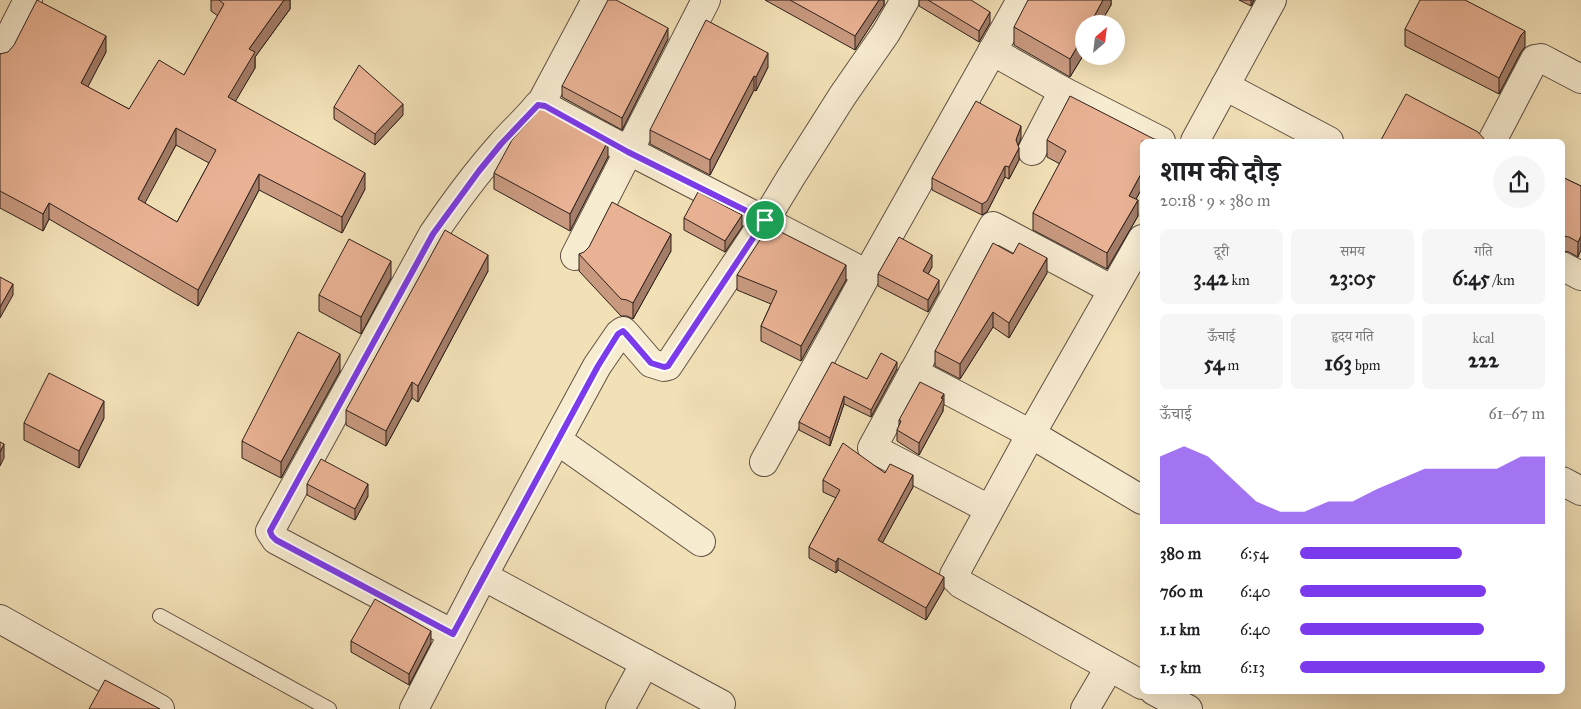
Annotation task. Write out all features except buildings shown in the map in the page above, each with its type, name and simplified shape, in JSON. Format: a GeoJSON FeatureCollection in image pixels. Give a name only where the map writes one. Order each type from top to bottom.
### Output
{"type":"FeatureCollection","features":[{"type":"Feature","properties":{"kind":"street"},"geometry":{"type":"LineString","coordinates":[[0,55],[28,0]]}},
{"type":"Feature","properties":{"kind":"street"},"geometry":{"type":"LineString","coordinates":[[453,634],[276,540],[270,531],[433,234],[501,144],[540,105],[596,0]]}},
{"type":"Feature","properties":{"kind":"street"},"geometry":{"type":"LineString","coordinates":[[575,256],[706,0]]}},
{"type":"Feature","properties":{"kind":"street"},"geometry":{"type":"LineString","coordinates":[[414,709],[483,576],[557,440],[598,366],[621,331],[626,334],[651,363],[664,367],[668,366],[765,220],[843,96],[886,33],[905,0]]}},
{"type":"Feature","properties":{"kind":"street"},"geometry":{"type":"LineString","coordinates":[[764,462],[1021,0]]}},
{"type":"Feature","properties":{"kind":"street"},"geometry":{"type":"LineString","coordinates":[[1196,139],[1272,0]]}},
{"type":"Feature","properties":{"kind":"street"},"geometry":{"type":"LineString","coordinates":[[992,52],[1157,139]]}},
{"type":"Feature","properties":{"kind":"street"},"geometry":{"type":"LineString","coordinates":[[1493,139],[1535,59],[1541,58],[1580,74]]}},
{"type":"Feature","properties":{"kind":"street"},"geometry":{"type":"LineString","coordinates":[[1225,86],[1325,139]]}},
{"type":"Feature","properties":{"kind":"street"},"geometry":{"type":"LineString","coordinates":[[1032,151],[1063,91]]}},
{"type":"Feature","properties":{"kind":"street"},"geometry":{"type":"LineString","coordinates":[[540,105],[867,274]]}},
{"type":"Feature","properties":{"kind":"street"},"geometry":{"type":"LineString","coordinates":[[989,509],[872,448],[993,226],[1113,290]]}},
{"type":"Feature","properties":{"kind":"street"},"geometry":{"type":"LineString","coordinates":[[1140,247],[1113,290],[989,509],[956,571],[955,578],[961,584],[1140,684]]}},
{"type":"Feature","properties":{"kind":"street"},"geometry":{"type":"LineString","coordinates":[[913,372],[1031,434],[1140,499]]}},
{"type":"Feature","properties":{"kind":"street"},"geometry":{"type":"LineString","coordinates":[[557,440],[701,542]]}},
{"type":"Feature","properties":{"kind":"street"},"geometry":{"type":"LineString","coordinates":[[1565,482],[1581,491]]}},
{"type":"Feature","properties":{"kind":"street"},"geometry":{"type":"LineString","coordinates":[[483,576],[721,704]]}},
{"type":"Feature","properties":{"kind":"street"},"geometry":{"type":"LineString","coordinates":[[0,619],[160,709]]}},
{"type":"Feature","properties":{"kind":"street"},"geometry":{"type":"LineString","coordinates":[[620,709],[645,663]]}},
{"type":"Feature","properties":{"kind":"street"},"geometry":{"type":"LineString","coordinates":[[1086,709],[1109,668]]}},
{"type":"Feature","properties":{"kind":"street"},"geometry":{"type":"LineString","coordinates":[[1160,694],[1188,709]]}},
{"type":"Feature","properties":{"kind":"lane"},"geometry":{"type":"LineString","coordinates":[[160,616],[329,709]]}},
{"type":"Feature","properties":{"kind":"route"},"geometry":{"type":"LineString","coordinates":[[538,105],[545,106],[628,152],[765,220],[668,366],[658,366],[651,363],[623,331],[618,334],[598,366],[453,634],[276,540],[272,536],[271,528],[433,234],[479,171],[501,144],[538,105]]}}]}
